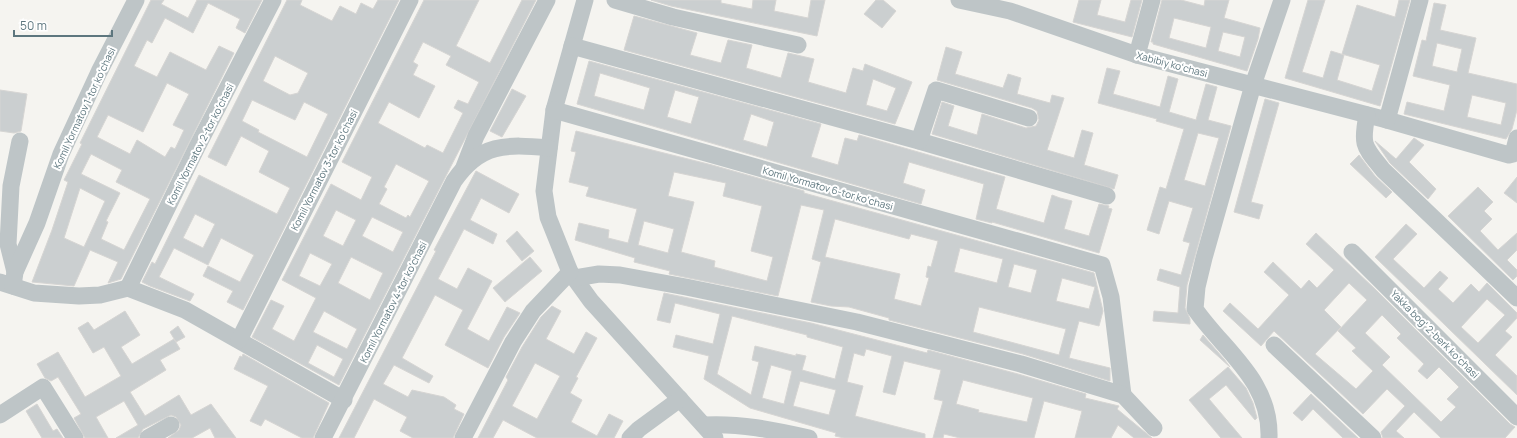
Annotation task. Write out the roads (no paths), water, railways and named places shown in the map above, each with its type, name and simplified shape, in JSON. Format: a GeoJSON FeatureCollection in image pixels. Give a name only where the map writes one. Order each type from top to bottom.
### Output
{"type":"FeatureCollection","features":[{"type":"Feature","properties":{"kind":"street","name":"Komil Yormatov 1-tor koʻchasi"},"geometry":{"type":"LineString","coordinates":[[9,280],[37,223],[61,154],[99,72],[136,0]]}},
{"type":"Feature","properties":{"kind":"street","name":"Komil Yormatov 2-tor koʻchasi"},"geometry":{"type":"LineString","coordinates":[[128,288],[197,147],[273,0]]}},
{"type":"Feature","properties":{"kind":"street","name":"Komil Yormatov 3-tor koʻchasi"},"geometry":{"type":"LineString","coordinates":[[239,340],[410,0]]}},
{"type":"Feature","properties":{"kind":"street","name":"Komil Yormatov 4-tor koʻchasi"},"geometry":{"type":"LineString","coordinates":[[323,438],[344,400],[454,182],[464,167],[476,136],[547,0]]}},
{"type":"Feature","properties":{"kind":"street"},"geometry":{"type":"LineString","coordinates":[[585,0],[554,110],[544,191],[548,217],[572,275],[591,301],[715,438]]}},
{"type":"Feature","properties":{"kind":"street"},"geometry":{"type":"LineString","coordinates":[[615,0],[673,17],[798,44]]}},
{"type":"Feature","properties":{"kind":"street","name":"Xabibiy koʻchasi"},"geometry":{"type":"LineString","coordinates":[[959,0],[1010,11],[1137,55],[1387,120],[1509,155],[1513,154],[1517,138]]}},
{"type":"Feature","properties":{"kind":"street"},"geometry":{"type":"LineString","coordinates":[[1137,55],[1152,0]]}},
{"type":"Feature","properties":{"kind":"street"},"geometry":{"type":"LineString","coordinates":[[1269,438],[1270,425],[1264,400],[1246,368],[1203,322],[1194,309],[1196,287],[1202,265],[1253,86],[1282,0]]}},
{"type":"Feature","properties":{"kind":"street"},"geometry":{"type":"LineString","coordinates":[[1387,120],[1420,0]]}},
{"type":"Feature","properties":{"kind":"street"},"geometry":{"type":"LineString","coordinates":[[572,46],[919,141],[1107,196]]}},
{"type":"Feature","properties":{"kind":"street"},"geometry":{"type":"LineString","coordinates":[[919,141],[936,90],[1029,118]]}},
{"type":"Feature","properties":{"kind":"street","name":"Komil Yormatov 6-tor koʻchasi"},"geometry":{"type":"LineString","coordinates":[[554,110],[1102,265],[1111,297],[1123,395]]}},
{"type":"Feature","properties":{"kind":"street"},"geometry":{"type":"LineString","coordinates":[[1367,115],[1363,134],[1365,147],[1383,170],[1517,298]]}},
{"type":"Feature","properties":{"kind":"street"},"geometry":{"type":"LineString","coordinates":[[20,141],[10,186],[8,244],[9,280],[34,293],[79,296],[100,295],[128,288],[185,310],[344,400]]}},
{"type":"Feature","properties":{"kind":"street","name":"Komil Yormatov 4-tor koʻchasi"},"geometry":{"type":"LineString","coordinates":[[464,167],[490,149],[502,147],[549,148]]}},
{"type":"Feature","properties":{"kind":"street","name":"Yakka bogʻ 2-berk koʻchasi"},"geometry":{"type":"LineString","coordinates":[[1352,252],[1517,417]]}},
{"type":"Feature","properties":{"kind":"street"},"geometry":{"type":"LineString","coordinates":[[463,438],[513,342],[533,311],[572,275],[599,274],[620,275],[857,322],[1021,364],[1123,395],[1154,428]]}},
{"type":"Feature","properties":{"kind":"street"},"geometry":{"type":"LineString","coordinates":[[1274,345],[1373,438]]}},
{"type":"Feature","properties":{"kind":"street"},"geometry":{"type":"LineString","coordinates":[[0,415],[43,387],[75,438]]}},
{"type":"Feature","properties":{"kind":"street"},"geometry":{"type":"LineString","coordinates":[[630,438],[639,429],[680,399]]}},
{"type":"Feature","properties":{"kind":"street"},"geometry":{"type":"LineString","coordinates":[[148,438],[171,425]]}},
{"type":"Feature","properties":{"kind":"street"},"geometry":{"type":"LineString","coordinates":[[704,425],[748,425],[809,438]]}}]}
